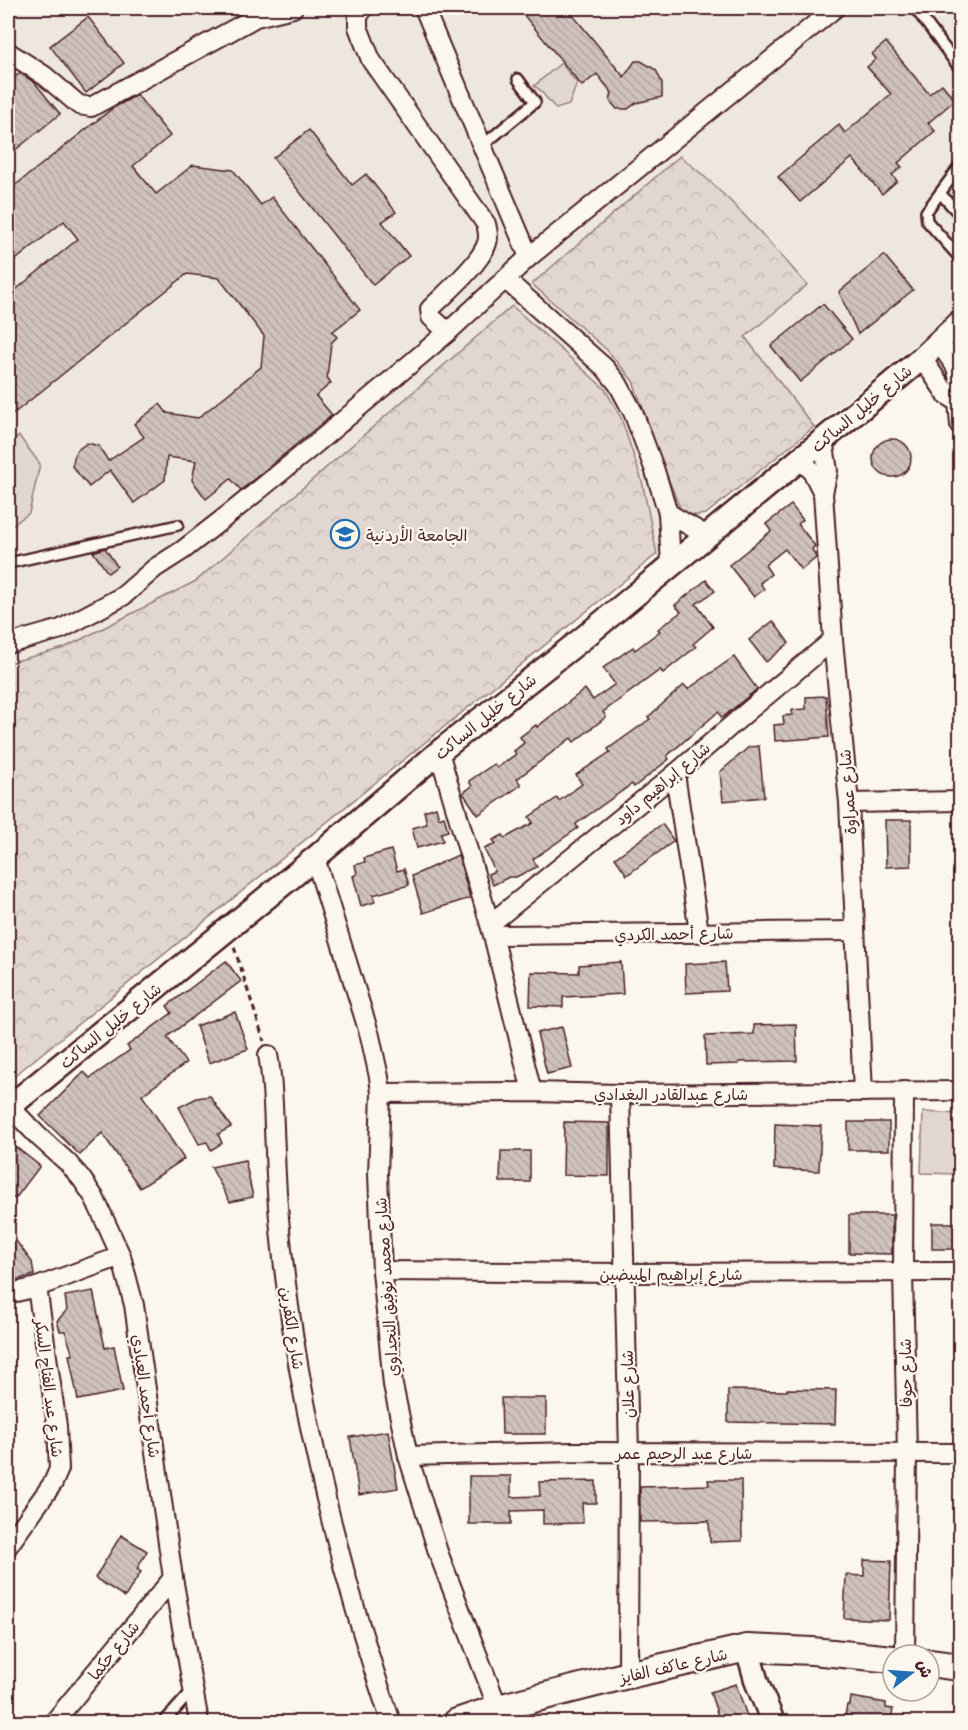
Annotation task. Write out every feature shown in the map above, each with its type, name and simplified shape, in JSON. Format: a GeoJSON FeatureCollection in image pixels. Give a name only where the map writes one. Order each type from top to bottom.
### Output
{"type":"FeatureCollection","features":[{"type":"Feature","properties":{"kind":"main road","name":"شارع عاكف الفايز"},"geometry":{"type":"LineString","coordinates":[[458,1722],[498,1708],[628,1674],[747,1648],[881,1658]]}},
{"type":"Feature","properties":{"kind":"main road"},"geometry":{"type":"LineString","coordinates":[[941,1665],[960,1667]]}},
{"type":"Feature","properties":{"kind":"street"},"geometry":{"type":"LineString","coordinates":[[8,52],[45,76],[79,105],[91,107],[246,22],[293,8]]}},
{"type":"Feature","properties":{"kind":"street"},"geometry":{"type":"LineString","coordinates":[[357,8],[360,37],[375,66],[486,224],[488,243],[474,263],[430,309],[432,317],[448,333]]}},
{"type":"Feature","properties":{"kind":"street"},"geometry":{"type":"LineString","coordinates":[[424,8],[529,257]]}},
{"type":"Feature","properties":{"kind":"street"},"geometry":{"type":"LineString","coordinates":[[8,644],[61,629],[123,596],[155,568],[270,481],[448,333],[529,257],[835,8]]}},
{"type":"Feature","properties":{"kind":"street"},"geometry":{"type":"LineString","coordinates":[[506,280],[604,368],[618,384],[641,432],[668,513],[671,565]]}},
{"type":"Feature","properties":{"kind":"street","name":"شارع خليل الساكت"},"geometry":{"type":"LineString","coordinates":[[9,1108],[315,858],[439,752],[707,536],[922,358],[960,322]]}},
{"type":"Feature","properties":{"kind":"street"},"geometry":{"type":"LineString","coordinates":[[939,343],[956,367],[960,384]]}},
{"type":"Feature","properties":{"kind":"street"},"geometry":{"type":"LineString","coordinates":[[922,358],[947,395],[959,396],[960,425]]}},
{"type":"Feature","properties":{"kind":"street","name":"شارع عمراوة"},"geometry":{"type":"LineString","coordinates":[[823,440],[828,471],[823,493],[849,803],[862,1092]]}},
{"type":"Feature","properties":{"kind":"street","name":"شارع عمراوة"},"geometry":{"type":"LineString","coordinates":[[800,459],[812,471],[823,493]]}},
{"type":"Feature","properties":{"kind":"street"},"geometry":{"type":"LineString","coordinates":[[668,513],[707,536]]}},
{"type":"Feature","properties":{"kind":"street","name":"شارع إبراهيم داود"},"geometry":{"type":"LineString","coordinates":[[492,930],[834,640]]}},
{"type":"Feature","properties":{"kind":"street"},"geometry":{"type":"LineString","coordinates":[[439,752],[492,930],[532,1092]]}},
{"type":"Feature","properties":{"kind":"street"},"geometry":{"type":"LineString","coordinates":[[675,774],[699,932]]}},
{"type":"Feature","properties":{"kind":"street"},"geometry":{"type":"LineString","coordinates":[[849,803],[960,801]]}},
{"type":"Feature","properties":{"kind":"street","name":"شارع محمد توفيق النجداوي"},"geometry":{"type":"LineString","coordinates":[[315,858],[377,1063],[381,1093],[378,1174],[382,1271],[393,1385],[408,1456],[438,1551],[498,1708]]}},
{"type":"Feature","properties":{"kind":"street","name":"شارع أحمد الكردي"},"geometry":{"type":"LineString","coordinates":[[492,930],[855,931]]}},
{"type":"Feature","properties":{"kind":"street","name":"شارع الكفرين"},"geometry":{"type":"LineString","coordinates":[[268,1055],[273,1083],[278,1212],[284,1268],[312,1437],[345,1576],[362,1637],[391,1722]]}},
{"type":"Feature","properties":{"kind":"street","name":"شارع حوفا"},"geometry":{"type":"LineString","coordinates":[[904,1091],[903,1272],[907,1453],[905,1643]]}},
{"type":"Feature","properties":{"kind":"street","name":"شارع عبدالقادر البغدادي"},"geometry":{"type":"LineString","coordinates":[[381,1093],[620,1094],[960,1091]]}},
{"type":"Feature","properties":{"kind":"street","name":"شارع علان"},"geometry":{"type":"LineString","coordinates":[[620,1094],[629,1453],[628,1674]]}},
{"type":"Feature","properties":{"kind":"street","name":"شارع أحمد العبادي"},"geometry":{"type":"LineString","coordinates":[[9,1108],[81,1178],[94,1197],[121,1256],[134,1305],[173,1578],[199,1722]]}},
{"type":"Feature","properties":{"kind":"street"},"geometry":{"type":"LineString","coordinates":[[8,1294],[37,1287],[121,1256]]}},
{"type":"Feature","properties":{"kind":"street","name":"شارع إبراهيم المبيضين"},"geometry":{"type":"LineString","coordinates":[[382,1271],[624,1274],[960,1272]]}},
{"type":"Feature","properties":{"kind":"street","name":"شارع عبد الفتاح السكر"},"geometry":{"type":"LineString","coordinates":[[8,1546],[53,1483],[59,1469],[57,1426],[37,1287]]}},
{"type":"Feature","properties":{"kind":"street","name":"شارع عبد الرحيم عمر"},"geometry":{"type":"LineString","coordinates":[[408,1456],[573,1452],[960,1453]]}},
{"type":"Feature","properties":{"kind":"street","name":"شارع حكما"},"geometry":{"type":"LineString","coordinates":[[54,1722],[173,1578]]}},
{"type":"Feature","properties":{"kind":"street"},"geometry":{"type":"LineString","coordinates":[[747,1648],[757,1683],[773,1722]]}},
{"type":"Feature","properties":{"kind":"lane"},"geometry":{"type":"LineString","coordinates":[[915,8],[958,66]]}},
{"type":"Feature","properties":{"kind":"lane"},"geometry":{"type":"LineString","coordinates":[[482,146],[535,102],[518,79]]}},
{"type":"Feature","properties":{"kind":"lane"},"geometry":{"type":"LineString","coordinates":[[960,168],[926,212],[927,221],[960,258]]}},
{"type":"Feature","properties":{"kind":"lane"},"geometry":{"type":"LineString","coordinates":[[940,193],[960,214]]}},
{"type":"Feature","properties":{"kind":"lane"},"geometry":{"type":"LineString","coordinates":[[8,563],[178,525]]}},
{"type":"Feature","properties":{"kind":"lane"},"geometry":{"type":"LineString","coordinates":[[164,1722],[194,1689]]}},
{"type":"Feature","properties":{"kind":"path"},"geometry":{"type":"LineString","coordinates":[[228,929],[268,1055]]}},
{"type":"Feature","properties":{"kind":"shaded area","name":"الجامعة الأردنية"},"geometry":{"type":"Polygon","coordinates":[[[8,8],[960,8],[960,308],[8,1081],[8,8]]]}},
{"type":"Feature","properties":{"kind":"green space"},"geometry":{"type":"Polygon","coordinates":[[[561,63],[577,83],[569,105],[556,109],[534,86],[561,63]]]}},
{"type":"Feature","properties":{"kind":"green space"},"geometry":{"type":"Polygon","coordinates":[[[680,156],[731,201],[807,285],[745,337],[814,427],[706,514],[688,516],[680,508],[633,381],[607,350],[532,284],[680,156]]]}},
{"type":"Feature","properties":{"kind":"green space"},"geometry":{"type":"Polygon","coordinates":[[[512,306],[605,389],[621,418],[642,481],[657,554],[8,1081],[8,663],[64,648],[196,581],[512,306]]]}},
{"type":"Feature","properties":{"kind":"green space"},"geometry":{"type":"Polygon","coordinates":[[[19,436],[40,464],[29,513],[11,526],[8,522],[8,444],[19,436]]]}},
{"type":"Feature","properties":{"kind":"green space"},"geometry":{"type":"Polygon","coordinates":[[[923,1112],[960,1114],[960,1174],[921,1173],[923,1112]]]}},
{"type":"Feature","properties":{"kind":"building"},"geometry":{"type":"Polygon","coordinates":[[[518,8],[567,8],[624,77],[635,61],[641,61],[656,70],[662,83],[662,97],[636,103],[628,109],[617,109],[610,101],[612,93],[597,74],[582,86],[518,8]]]}},
{"type":"Feature","properties":{"kind":"building"},"geometry":{"type":"Polygon","coordinates":[[[88,17],[124,63],[86,93],[50,46],[88,17]]]}},
{"type":"Feature","properties":{"kind":"building"},"geometry":{"type":"Polygon","coordinates":[[[886,42],[929,94],[942,84],[955,100],[928,123],[935,131],[898,163],[902,167],[892,175],[897,181],[882,194],[852,158],[800,202],[778,177],[839,125],[845,133],[891,94],[867,67],[876,59],[872,54],[886,42]]]}},
{"type":"Feature","properties":{"kind":"building"},"geometry":{"type":"Polygon","coordinates":[[[20,73],[35,83],[60,114],[8,156],[8,83],[20,73]]]}},
{"type":"Feature","properties":{"kind":"building"},"geometry":{"type":"Polygon","coordinates":[[[137,95],[170,136],[133,166],[156,194],[193,165],[233,170],[261,205],[272,197],[360,310],[332,332],[337,337],[331,343],[327,377],[331,383],[316,396],[332,415],[241,490],[231,479],[206,499],[192,480],[196,461],[167,457],[165,480],[134,503],[110,470],[89,487],[72,466],[76,451],[87,443],[99,446],[108,461],[144,437],[134,424],[160,404],[167,413],[198,418],[261,367],[264,336],[219,278],[187,274],[8,418],[8,296],[78,239],[64,221],[8,266],[8,191],[113,108],[137,95]]]}},
{"type":"Feature","properties":{"kind":"building"},"geometry":{"type":"Polygon","coordinates":[[[309,130],[352,185],[366,174],[396,212],[382,222],[409,256],[373,285],[273,158],[309,130]]]}},
{"type":"Feature","properties":{"kind":"building"},"geometry":{"type":"Polygon","coordinates":[[[884,255],[913,290],[858,334],[839,292],[884,255]]]}},
{"type":"Feature","properties":{"kind":"building"},"geometry":{"type":"Polygon","coordinates":[[[823,304],[852,339],[800,382],[771,346],[823,304]]]}},
{"type":"Feature","properties":{"kind":"building"},"geometry":{"type":"Polygon","coordinates":[[[892,439],[906,444],[911,458],[906,472],[892,477],[878,472],[873,458],[878,444],[892,439]]]}},
{"type":"Feature","properties":{"kind":"building"},"geometry":{"type":"Polygon","coordinates":[[[791,505],[803,520],[798,524],[815,546],[812,549],[816,558],[801,570],[785,549],[765,565],[771,574],[760,583],[764,589],[754,597],[729,565],[771,531],[766,524],[791,505]]]}},
{"type":"Feature","properties":{"kind":"building"},"geometry":{"type":"Polygon","coordinates":[[[105,548],[117,566],[108,573],[93,552],[105,548]]]}},
{"type":"Feature","properties":{"kind":"building"},"geometry":{"type":"Polygon","coordinates":[[[706,580],[715,591],[696,604],[713,627],[693,644],[696,647],[663,673],[660,670],[603,712],[606,717],[574,742],[571,738],[517,779],[521,785],[478,815],[463,793],[472,786],[469,781],[494,764],[497,768],[516,754],[514,751],[524,743],[520,737],[536,725],[537,727],[585,689],[593,700],[615,684],[603,668],[633,647],[635,650],[660,631],[658,629],[681,612],[675,605],[706,580]]]}},
{"type":"Feature","properties":{"kind":"building"},"geometry":{"type":"Polygon","coordinates":[[[773,621],[789,643],[766,662],[749,640],[773,621]]]}},
{"type":"Feature","properties":{"kind":"building"},"geometry":{"type":"Polygon","coordinates":[[[734,657],[757,689],[722,718],[718,712],[667,756],[669,759],[634,787],[632,784],[576,824],[578,828],[533,859],[537,867],[493,885],[488,874],[495,871],[484,849],[496,844],[493,840],[503,835],[505,838],[533,823],[529,817],[557,798],[559,801],[582,784],[576,775],[610,752],[608,749],[650,719],[648,717],[684,685],[688,689],[734,657]]]}},
{"type":"Feature","properties":{"kind":"building"},"geometry":{"type":"Polygon","coordinates":[[[826,696],[829,737],[775,741],[774,725],[784,724],[783,716],[792,715],[792,710],[806,709],[806,697],[826,696]]]}},
{"type":"Feature","properties":{"kind":"building"},"geometry":{"type":"Polygon","coordinates":[[[759,746],[764,797],[723,801],[720,772],[749,747],[759,746]]]}},
{"type":"Feature","properties":{"kind":"building"},"geometry":{"type":"Polygon","coordinates":[[[436,807],[439,818],[444,816],[448,831],[441,833],[443,841],[417,848],[412,828],[427,824],[424,811],[436,807]]]}},
{"type":"Feature","properties":{"kind":"building"},"geometry":{"type":"Polygon","coordinates":[[[885,820],[911,820],[911,866],[886,867],[885,820]]]}},
{"type":"Feature","properties":{"kind":"building"},"geometry":{"type":"Polygon","coordinates":[[[662,824],[674,841],[627,875],[615,858],[662,824]]]}},
{"type":"Feature","properties":{"kind":"building"},"geometry":{"type":"Polygon","coordinates":[[[391,850],[397,871],[404,869],[409,885],[373,895],[375,902],[361,906],[353,876],[357,874],[355,865],[365,862],[364,858],[391,850]]]}},
{"type":"Feature","properties":{"kind":"building"},"geometry":{"type":"Polygon","coordinates":[[[458,855],[470,898],[423,913],[412,876],[458,855]]]}},
{"type":"Feature","properties":{"kind":"building"},"geometry":{"type":"Polygon","coordinates":[[[226,961],[241,981],[167,1037],[186,1063],[142,1095],[184,1159],[140,1188],[102,1133],[80,1155],[40,1116],[84,1072],[90,1078],[130,1050],[127,1046],[172,1013],[167,1006],[226,961]]]}},
{"type":"Feature","properties":{"kind":"building"},"geometry":{"type":"Polygon","coordinates":[[[621,962],[623,994],[563,997],[563,1007],[530,1006],[531,972],[579,973],[579,965],[621,962]]]}},
{"type":"Feature","properties":{"kind":"building"},"geometry":{"type":"Polygon","coordinates":[[[725,962],[727,991],[686,993],[685,964],[725,962]]]}},
{"type":"Feature","properties":{"kind":"building"},"geometry":{"type":"Polygon","coordinates":[[[235,1012],[248,1049],[209,1063],[196,1026],[235,1012]]]}},
{"type":"Feature","properties":{"kind":"building"},"geometry":{"type":"Polygon","coordinates":[[[796,1024],[797,1061],[706,1065],[705,1036],[754,1034],[754,1025],[796,1024]]]}},
{"type":"Feature","properties":{"kind":"building"},"geometry":{"type":"Polygon","coordinates":[[[562,1027],[572,1068],[547,1074],[537,1033],[562,1027]]]}},
{"type":"Feature","properties":{"kind":"building"},"geometry":{"type":"Polygon","coordinates":[[[210,1096],[231,1127],[218,1134],[222,1143],[211,1150],[207,1142],[199,1144],[179,1107],[197,1098],[210,1096]]]}},
{"type":"Feature","properties":{"kind":"building"},"geometry":{"type":"Polygon","coordinates":[[[564,1122],[609,1123],[609,1176],[563,1175],[564,1122]]]}},
{"type":"Feature","properties":{"kind":"building"},"geometry":{"type":"Polygon","coordinates":[[[848,1122],[889,1122],[889,1150],[848,1150],[848,1122]]]}},
{"type":"Feature","properties":{"kind":"building"},"geometry":{"type":"Polygon","coordinates":[[[775,1124],[821,1126],[819,1171],[774,1169],[775,1124]]]}},
{"type":"Feature","properties":{"kind":"building"},"geometry":{"type":"Polygon","coordinates":[[[8,1141],[40,1166],[15,1199],[8,1194],[8,1141]]]}},
{"type":"Feature","properties":{"kind":"building"},"geometry":{"type":"Polygon","coordinates":[[[501,1151],[530,1151],[530,1182],[500,1182],[501,1151]]]}},
{"type":"Feature","properties":{"kind":"building"},"geometry":{"type":"Polygon","coordinates":[[[245,1160],[253,1197],[230,1202],[211,1167],[245,1160]]]}},
{"type":"Feature","properties":{"kind":"building"},"geometry":{"type":"Polygon","coordinates":[[[849,1215],[892,1215],[892,1254],[849,1253],[849,1215]]]}},
{"type":"Feature","properties":{"kind":"building"},"geometry":{"type":"Polygon","coordinates":[[[932,1223],[960,1223],[960,1249],[932,1249],[932,1223]]]}},
{"type":"Feature","properties":{"kind":"building"},"geometry":{"type":"Polygon","coordinates":[[[16,1241],[32,1262],[34,1275],[8,1282],[8,1244],[16,1241]]]}},
{"type":"Feature","properties":{"kind":"building"},"geometry":{"type":"Polygon","coordinates":[[[93,1291],[105,1348],[114,1346],[123,1391],[78,1400],[69,1355],[73,1355],[65,1331],[60,1331],[57,1321],[67,1310],[65,1296],[93,1291]]]}},
{"type":"Feature","properties":{"kind":"building"},"geometry":{"type":"Polygon","coordinates":[[[787,1389],[836,1390],[835,1424],[728,1422],[728,1390],[787,1391],[787,1389]]]}},
{"type":"Feature","properties":{"kind":"building"},"geometry":{"type":"Polygon","coordinates":[[[501,1398],[546,1398],[546,1434],[502,1434],[501,1398]]]}},
{"type":"Feature","properties":{"kind":"building"},"geometry":{"type":"Polygon","coordinates":[[[388,1431],[398,1488],[359,1495],[350,1437],[388,1431]]]}},
{"type":"Feature","properties":{"kind":"building"},"geometry":{"type":"Polygon","coordinates":[[[469,1476],[511,1476],[511,1497],[540,1496],[539,1482],[596,1481],[596,1503],[582,1503],[583,1523],[543,1524],[543,1510],[511,1511],[511,1524],[469,1524],[469,1476]]]}},
{"type":"Feature","properties":{"kind":"building"},"geometry":{"type":"Polygon","coordinates":[[[708,1480],[741,1480],[742,1541],[710,1542],[709,1521],[640,1522],[640,1487],[709,1485],[708,1480]]]}},
{"type":"Feature","properties":{"kind":"building"},"geometry":{"type":"Polygon","coordinates":[[[121,1535],[147,1551],[137,1569],[141,1572],[125,1597],[95,1578],[121,1535]]]}},
{"type":"Feature","properties":{"kind":"building"},"geometry":{"type":"Polygon","coordinates":[[[864,1560],[891,1561],[889,1620],[844,1618],[846,1575],[864,1576],[864,1560]]]}},
{"type":"Feature","properties":{"kind":"building"},"geometry":{"type":"Polygon","coordinates":[[[736,1684],[749,1722],[720,1722],[710,1692],[736,1684]]]}},
{"type":"Feature","properties":{"kind":"building"},"geometry":{"type":"Polygon","coordinates":[[[851,1697],[886,1703],[886,1708],[893,1709],[891,1722],[844,1722],[847,1705],[850,1705],[851,1697]]]}},
{"type":"Feature","properties":{"kind":"place","name":"الجامعة الأردنية"},"geometry":{"type":"Point","coordinates":[345,534]}}]}
